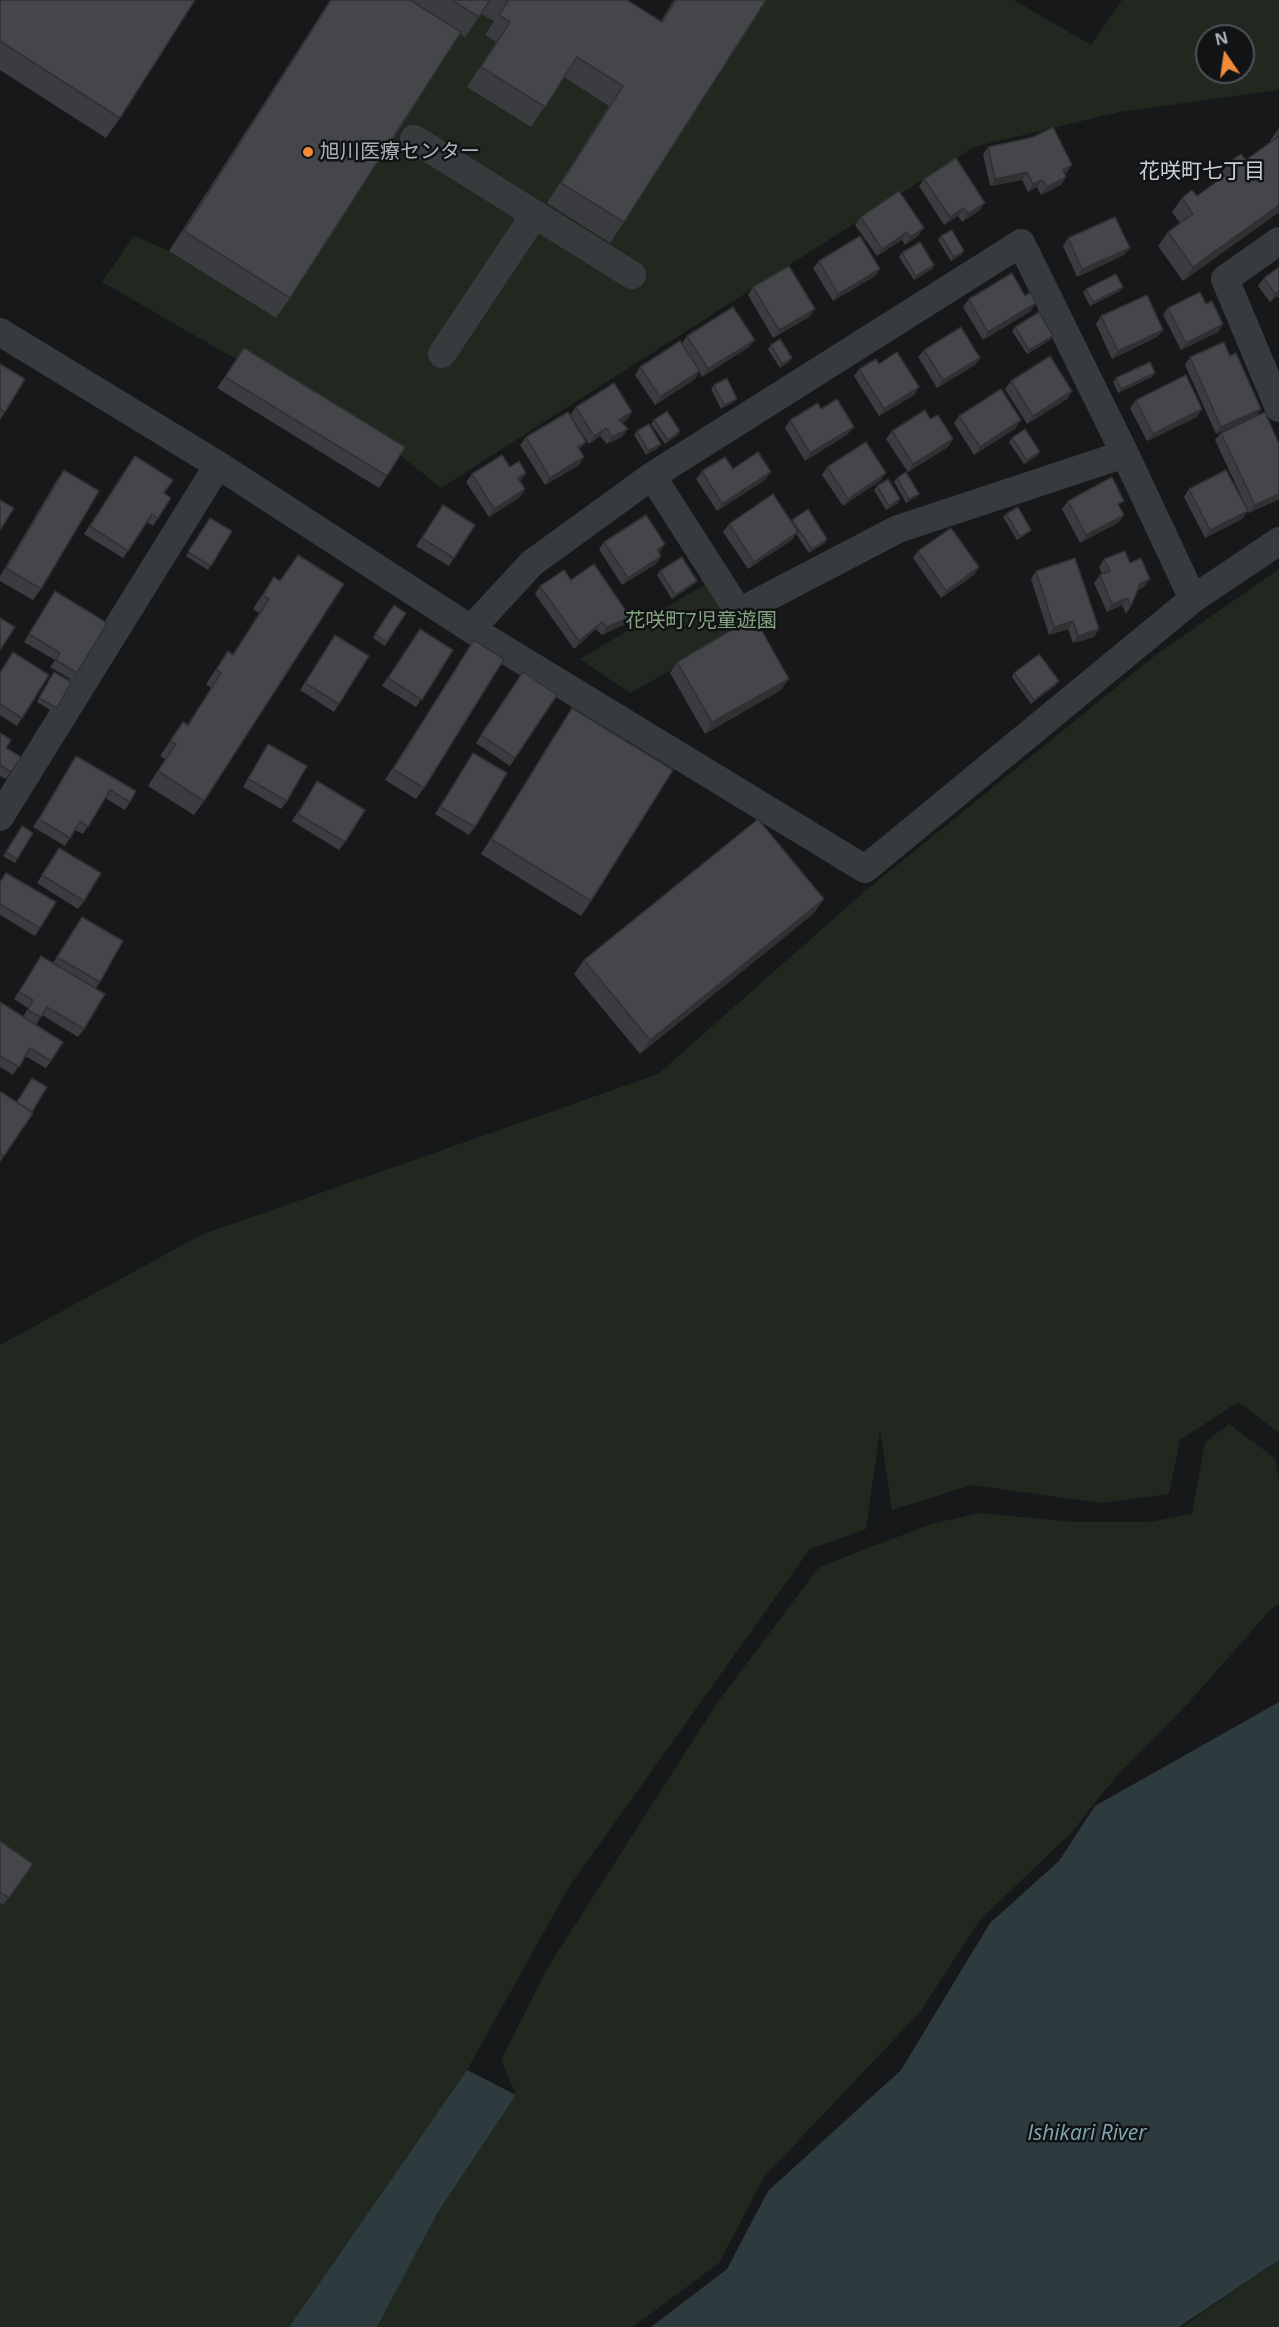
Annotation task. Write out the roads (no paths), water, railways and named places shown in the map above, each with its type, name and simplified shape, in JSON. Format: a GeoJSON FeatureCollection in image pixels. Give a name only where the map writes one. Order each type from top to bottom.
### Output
{"type":"FeatureCollection","features":[{"type":"Feature","properties":{"kind":"street"},"geometry":{"type":"LineString","coordinates":[[414,139],[632,275]]}},
{"type":"Feature","properties":{"kind":"street"},"geometry":{"type":"LineString","coordinates":[[442,354],[535,214]]}},
{"type":"Feature","properties":{"kind":"street"},"geometry":{"type":"LineString","coordinates":[[1279,241],[1225,279],[1279,408]]}},
{"type":"Feature","properties":{"kind":"street"},"geometry":{"type":"LineString","coordinates":[[471,629],[532,563],[652,476],[1021,243],[1125,454],[1193,599]]}},
{"type":"Feature","properties":{"kind":"street"},"geometry":{"type":"LineString","coordinates":[[0,332],[218,465],[471,629],[865,869],[1193,599],[1279,541]]}},
{"type":"Feature","properties":{"kind":"street"},"geometry":{"type":"LineString","coordinates":[[652,476],[739,612],[898,529],[1125,454]]}},
{"type":"Feature","properties":{"kind":"street"},"geometry":{"type":"LineString","coordinates":[[0,817],[218,465]]}},
{"type":"Feature","properties":{"kind":"water","name":"Ishikari River"},"geometry":{"type":"Polygon","coordinates":[[[1279,1702],[1279,2260],[1179,2327],[651,2327],[727,2269],[768,2191],[901,2070],[990,1923],[1059,1861],[1095,1806],[1279,1702]]]}},
{"type":"Feature","properties":{"kind":"water"},"geometry":{"type":"Polygon","coordinates":[[[467,2070],[516,2095],[438,2212],[377,2327],[289,2327],[467,2070]]]}},
{"type":"Feature","properties":{"kind":"place","name":"旭川医療センター"},"geometry":{"type":"Point","coordinates":[308,152]}},
{"type":"Feature","properties":{"kind":"district","name":"花咲町七丁目"},"geometry":{"type":"Point","coordinates":[1202,172]}},
{"type":"Feature","properties":{"kind":"park label","name":"花咲町7児童遊園"},"geometry":{"type":"Point","coordinates":[701,621]}}]}
